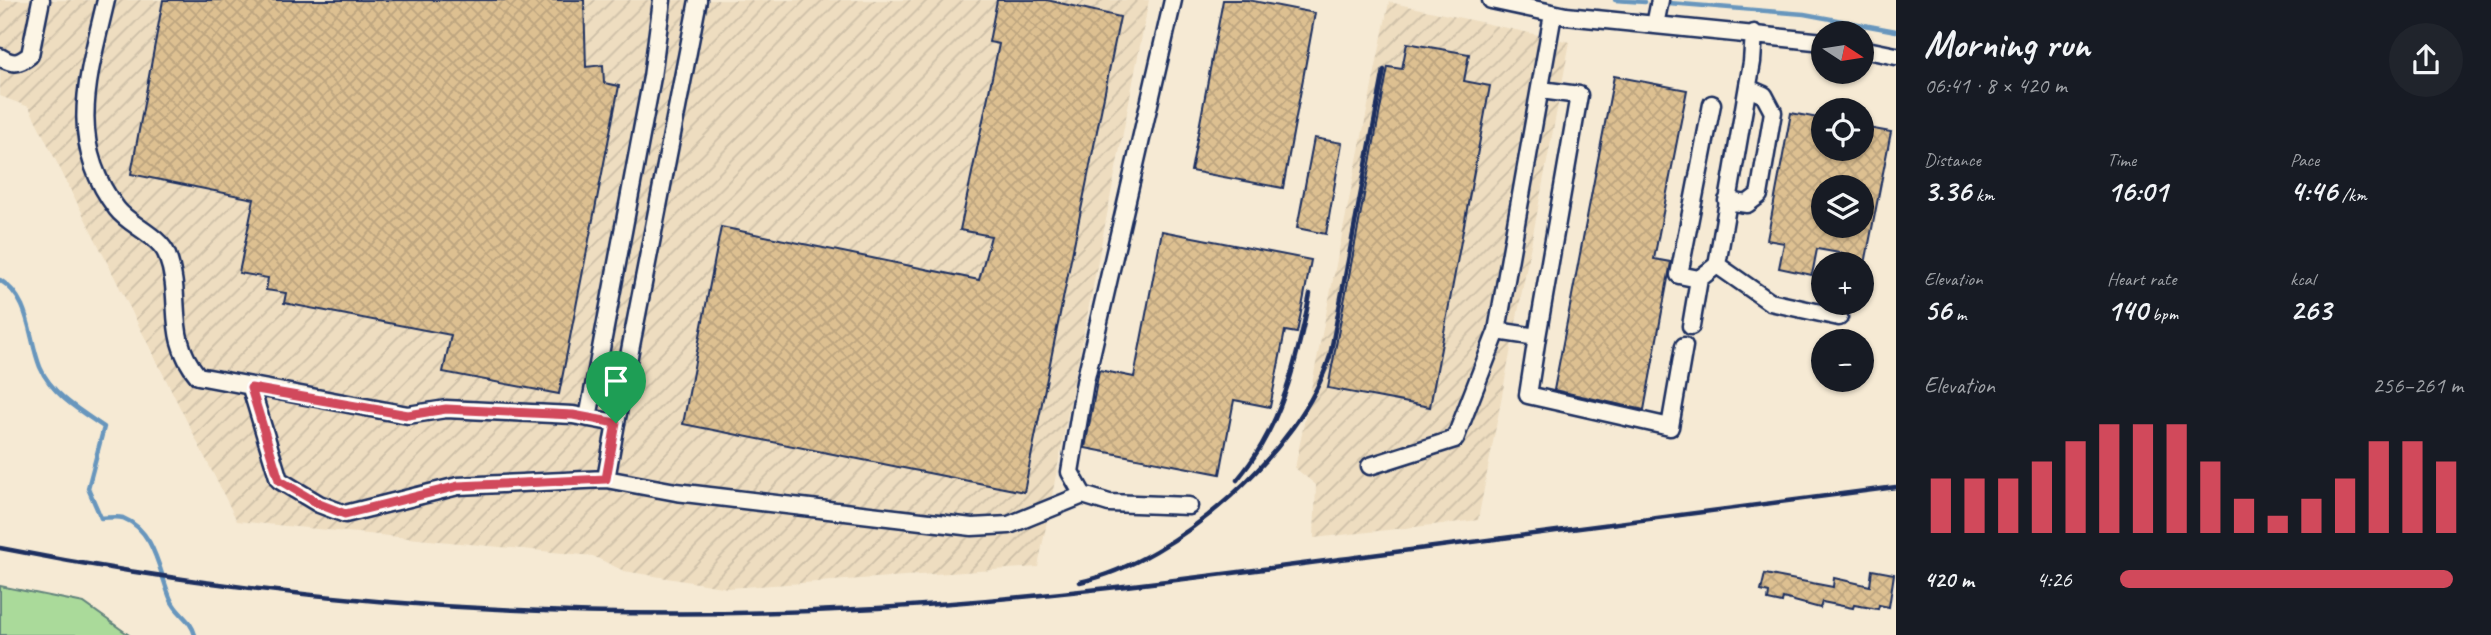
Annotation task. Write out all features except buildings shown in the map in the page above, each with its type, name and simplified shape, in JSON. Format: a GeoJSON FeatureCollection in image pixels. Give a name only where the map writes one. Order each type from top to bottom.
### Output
{"type":"FeatureCollection","features":[{"type":"Feature","properties":{"kind":"street"},"geometry":{"type":"LineString","coordinates":[[0,57],[10,63],[21,63],[30,55],[41,0]]}},
{"type":"Feature","properties":{"kind":"street"},"geometry":{"type":"LineString","coordinates":[[106,0],[85,89],[85,137],[95,174],[118,211],[165,250],[173,272],[177,342],[187,363],[198,376],[251,388],[408,415],[446,409],[587,418],[616,423]]}},
{"type":"Feature","properties":{"kind":"street"},"geometry":{"type":"LineString","coordinates":[[587,418],[652,77],[662,0]]}},
{"type":"Feature","properties":{"kind":"street"},"geometry":{"type":"LineString","coordinates":[[1083,495],[1070,472],[1085,382],[1173,0]]}},
{"type":"Feature","properties":{"kind":"street"},"geometry":{"type":"LineString","coordinates":[[1491,0],[1553,14],[1811,40]]}},
{"type":"Feature","properties":{"kind":"street"},"geometry":{"type":"LineString","coordinates":[[1655,24],[1660,0]]}},
{"type":"Feature","properties":{"kind":"street"},"geometry":{"type":"LineString","coordinates":[[606,479],[699,3]]}},
{"type":"Feature","properties":{"kind":"street"},"geometry":{"type":"LineString","coordinates":[[1370,466],[1455,439],[1497,331],[1553,14]]}},
{"type":"Feature","properties":{"kind":"street"},"geometry":{"type":"LineString","coordinates":[[1691,326],[1699,279],[1717,265],[1748,88],[1754,33]]}},
{"type":"Feature","properties":{"kind":"street"},"geometry":{"type":"LineString","coordinates":[[1874,52],[1896,57]]}},
{"type":"Feature","properties":{"kind":"street"},"geometry":{"type":"LineString","coordinates":[[1727,201],[1747,204],[1759,195],[1773,112],[1764,95],[1748,88]]}},
{"type":"Feature","properties":{"kind":"street"},"geometry":{"type":"LineString","coordinates":[[1541,90],[1579,95],[1528,395],[1670,427],[1684,346]]}},
{"type":"Feature","properties":{"kind":"street"},"geometry":{"type":"LineString","coordinates":[[1699,279],[1679,275],[1712,104]]}},
{"type":"Feature","properties":{"kind":"street"},"geometry":{"type":"LineString","coordinates":[[1717,265],[1770,302],[1839,317]]}},
{"type":"Feature","properties":{"kind":"street"},"geometry":{"type":"LineString","coordinates":[[1497,331],[1537,337]]}},
{"type":"Feature","properties":{"kind":"street"},"geometry":{"type":"LineString","coordinates":[[251,388],[279,480],[319,504],[345,514],[458,486],[606,479],[676,492],[972,527],[1009,525],[1083,495],[1110,503],[1189,506]]}},
{"type":"Feature","properties":{"kind":"shaded area"},"geometry":{"type":"Polygon","coordinates":[[[0,0],[1149,0],[1038,567],[728,588],[624,571],[593,556],[237,521],[29,107],[0,96],[0,0]]]}},
{"type":"Feature","properties":{"kind":"shaded area"},"geometry":{"type":"Polygon","coordinates":[[[1389,2],[1570,42],[1478,520],[1314,538],[1316,485],[1295,468],[1389,2]]]}},
{"type":"Feature","properties":{"kind":"green space"},"geometry":{"type":"Polygon","coordinates":[[[0,586],[84,603],[129,635],[0,635],[0,586]]]}},
{"type":"Feature","properties":{"kind":"waterway"},"geometry":{"type":"LineString","coordinates":[[1615,0],[1645,2]]}},
{"type":"Feature","properties":{"kind":"waterway"},"geometry":{"type":"LineString","coordinates":[[1669,3],[1804,14],[1896,31]]}},
{"type":"Feature","properties":{"kind":"waterway"},"geometry":{"type":"LineString","coordinates":[[0,280],[18,297],[45,377],[68,402],[104,427],[88,488],[101,518],[123,518],[143,532],[155,554],[171,600],[195,635]]}},
{"type":"Feature","properties":{"kind":"railway"},"geometry":{"type":"LineString","coordinates":[[1080,582],[1117,570],[1156,551],[1194,526],[1264,463],[1292,428],[1315,392],[1330,356],[1384,70]]}},
{"type":"Feature","properties":{"kind":"railway"},"geometry":{"type":"LineString","coordinates":[[1237,480],[1266,438],[1286,392],[1310,294]]}},
{"type":"Feature","properties":{"kind":"railway"},"geometry":{"type":"LineString","coordinates":[[0,548],[108,568],[327,596],[547,611],[768,612],[939,604],[1121,586],[1896,487]]}},
{"type":"Feature","properties":{"kind":"route"},"geometry":{"type":"LineString","coordinates":[[251,388],[408,415],[446,409],[573,415],[616,423],[606,479],[458,486],[345,514],[319,504],[279,480],[251,388]]}}]}
